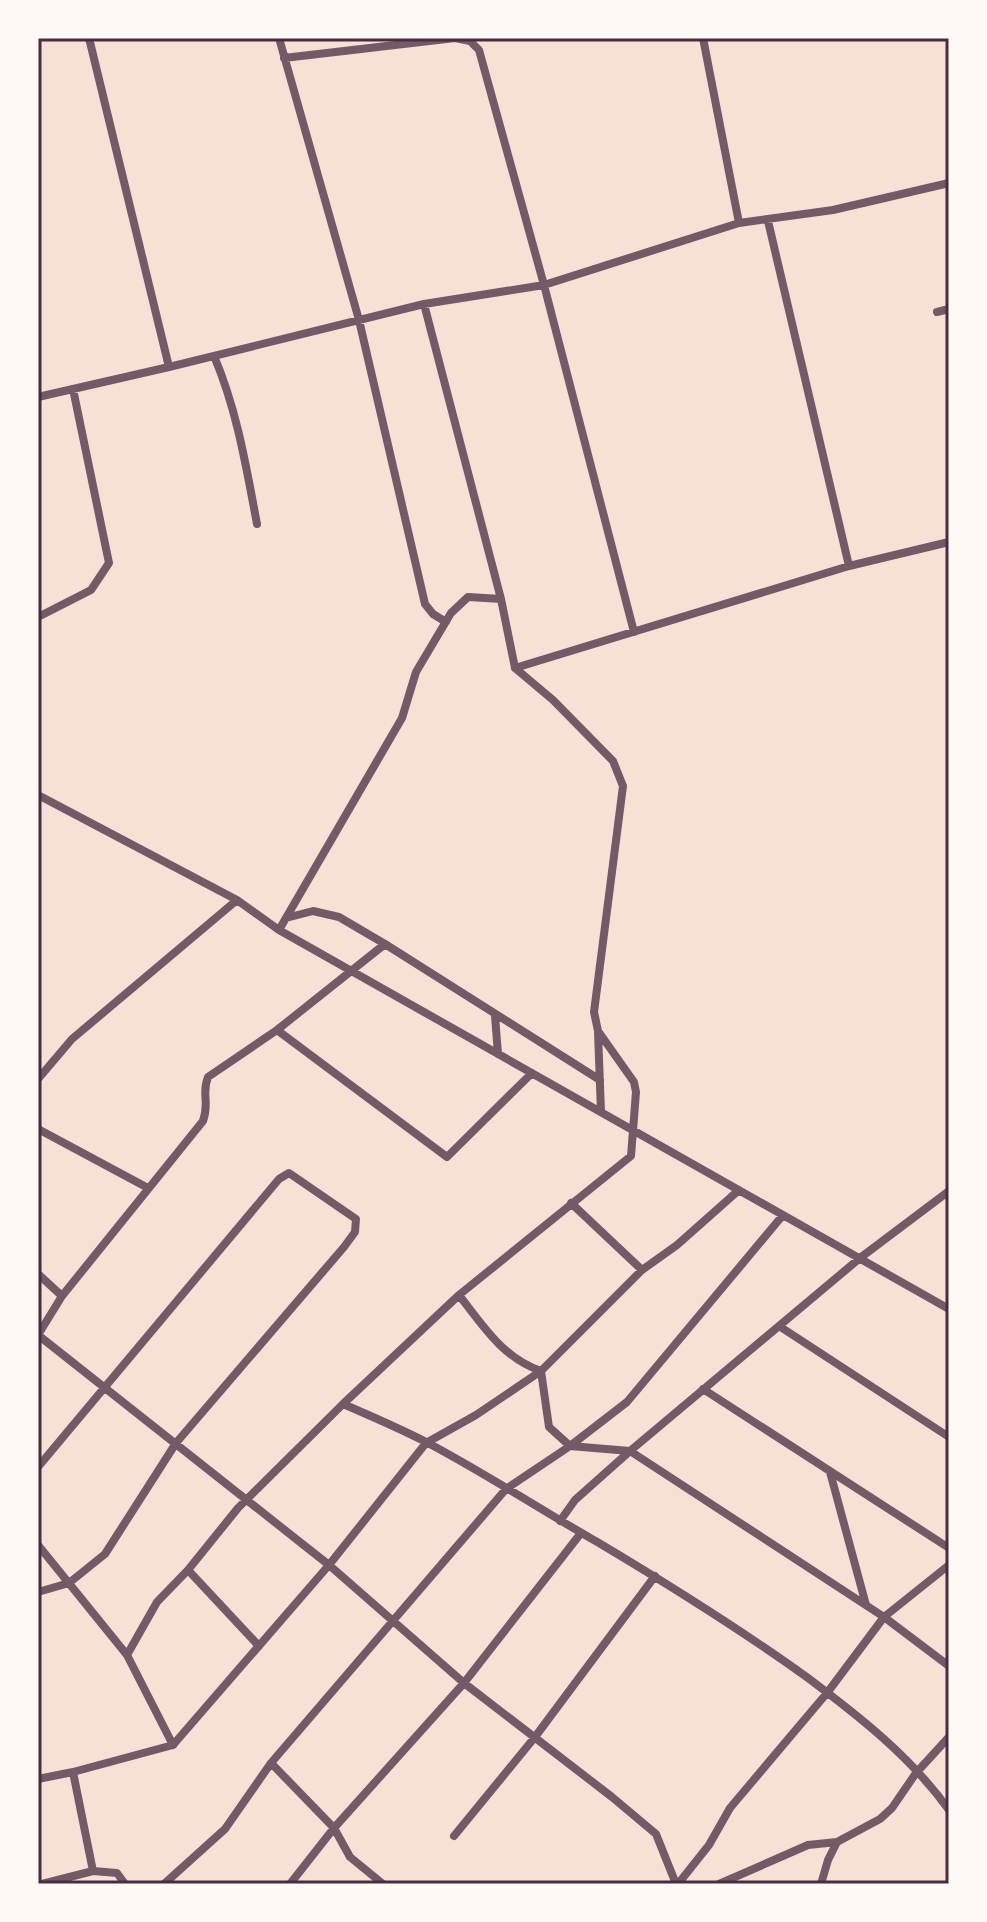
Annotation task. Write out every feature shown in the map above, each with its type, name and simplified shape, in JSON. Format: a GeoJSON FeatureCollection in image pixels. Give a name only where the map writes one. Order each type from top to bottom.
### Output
{"type":"FeatureCollection","features":[{"type":"Feature","properties":{"kind":"street"},"geometry":{"type":"LineString","coordinates":[[89,38],[169,367]]}},
{"type":"Feature","properties":{"kind":"street"},"geometry":{"type":"LineString","coordinates":[[279,38],[359,320],[425,604],[446,622]]}},
{"type":"Feature","properties":{"kind":"street"},"geometry":{"type":"LineString","coordinates":[[284,58],[455,38],[470,41],[479,50],[634,632]]}},
{"type":"Feature","properties":{"kind":"street"},"geometry":{"type":"LineString","coordinates":[[703,38],[739,223]]}},
{"type":"Feature","properties":{"kind":"street"},"geometry":{"type":"LineString","coordinates":[[38,397],[424,304],[544,285],[739,223],[833,210],[949,183]]}},
{"type":"Feature","properties":{"kind":"street"},"geometry":{"type":"LineString","coordinates":[[768,221],[849,566]]}},
{"type":"Feature","properties":{"kind":"street"},"geometry":{"type":"LineString","coordinates":[[424,304],[501,599],[515,668],[553,700],[613,761],[623,786],[594,1012],[598,1031],[601,1112]]}},
{"type":"Feature","properties":{"kind":"street"},"geometry":{"type":"LineString","coordinates":[[937,312],[949,309]]}},
{"type":"Feature","properties":{"kind":"street"},"geometry":{"type":"LineString","coordinates":[[214,356],[236,415],[257,524]]}},
{"type":"Feature","properties":{"kind":"street"},"geometry":{"type":"LineString","coordinates":[[38,617],[91,590],[109,563],[73,389]]}},
{"type":"Feature","properties":{"kind":"street"},"geometry":{"type":"LineString","coordinates":[[515,668],[849,566],[949,542]]}},
{"type":"Feature","properties":{"kind":"street"},"geometry":{"type":"LineString","coordinates":[[279,930],[402,718],[416,672],[451,613],[468,597],[501,599]]}},
{"type":"Feature","properties":{"kind":"street"},"geometry":{"type":"LineString","coordinates":[[38,795],[237,900],[279,930],[949,1309]]}},
{"type":"Feature","properties":{"kind":"street"},"geometry":{"type":"LineString","coordinates":[[38,1079],[72,1039],[237,900]]}},
{"type":"Feature","properties":{"kind":"street"},"geometry":{"type":"LineString","coordinates":[[286,918],[313,911],[339,917],[600,1080]]}},
{"type":"Feature","properties":{"kind":"street"},"geometry":{"type":"LineString","coordinates":[[385,944],[277,1030],[208,1077],[204,1087],[208,1109],[203,1121],[62,1296],[38,1335],[329,1565],[464,1683],[656,1834],[677,1884],[709,1845],[730,1808],[827,1693],[884,1617],[949,1565]]}},
{"type":"Feature","properties":{"kind":"street"},"geometry":{"type":"LineString","coordinates":[[495,1016],[498,1054]]}},
{"type":"Feature","properties":{"kind":"street"},"geometry":{"type":"LineString","coordinates":[[277,1030],[447,1157],[532,1073]]}},
{"type":"Feature","properties":{"kind":"street"},"geometry":{"type":"LineString","coordinates":[[127,1655],[157,1602],[246,1501],[343,1404],[459,1295],[631,1156],[635,1131],[634,1082],[598,1031]]}},
{"type":"Feature","properties":{"kind":"street"},"geometry":{"type":"LineString","coordinates":[[38,1129],[148,1188]]}},
{"type":"Feature","properties":{"kind":"street"},"geometry":{"type":"LineString","coordinates":[[38,1467],[279,1179],[289,1173],[356,1219],[355,1232],[176,1443],[105,1554],[69,1583],[38,1592]]}},
{"type":"Feature","properties":{"kind":"street"},"geometry":{"type":"LineString","coordinates":[[38,1779],[173,1745],[329,1565],[426,1443],[476,1415],[541,1371],[642,1270],[677,1245],[739,1190]]}},
{"type":"Feature","properties":{"kind":"street"},"geometry":{"type":"LineString","coordinates":[[560,1521],[575,1500],[703,1389],[860,1258],[949,1191]]}},
{"type":"Feature","properties":{"kind":"street"},"geometry":{"type":"LineString","coordinates":[[571,1203],[642,1270]]}},
{"type":"Feature","properties":{"kind":"street"},"geometry":{"type":"LineString","coordinates":[[164,1884],[225,1829],[271,1763],[506,1489],[570,1446],[627,1402],[783,1215]]}},
{"type":"Feature","properties":{"kind":"street"},"geometry":{"type":"LineString","coordinates":[[38,1274],[62,1296]]}},
{"type":"Feature","properties":{"kind":"street"},"geometry":{"type":"LineString","coordinates":[[459,1295],[496,1343],[523,1365],[541,1371]]}},
{"type":"Feature","properties":{"kind":"street"},"geometry":{"type":"LineString","coordinates":[[779,1326],[949,1437]]}},
{"type":"Feature","properties":{"kind":"street"},"geometry":{"type":"LineString","coordinates":[[541,1371],[549,1427],[570,1446],[630,1451],[884,1617],[949,1666]]}},
{"type":"Feature","properties":{"kind":"street"},"geometry":{"type":"LineString","coordinates":[[703,1389],[949,1548]]}},
{"type":"Feature","properties":{"kind":"street"},"geometry":{"type":"LineString","coordinates":[[343,1404],[426,1443],[655,1576],[746,1633],[898,1751],[916,1773],[930,1783],[949,1810]]}},
{"type":"Feature","properties":{"kind":"street"},"geometry":{"type":"LineString","coordinates":[[830,1471],[866,1605]]}},
{"type":"Feature","properties":{"kind":"street"},"geometry":{"type":"LineString","coordinates":[[290,1884],[334,1828],[464,1683],[581,1533]]}},
{"type":"Feature","properties":{"kind":"street"},"geometry":{"type":"LineString","coordinates":[[38,1545],[127,1655],[173,1745]]}},
{"type":"Feature","properties":{"kind":"street"},"geometry":{"type":"LineString","coordinates":[[188,1570],[259,1646]]}},
{"type":"Feature","properties":{"kind":"street"},"geometry":{"type":"LineString","coordinates":[[454,1836],[535,1737],[655,1576]]}},
{"type":"Feature","properties":{"kind":"street"},"geometry":{"type":"LineString","coordinates":[[719,1884],[808,1845],[837,1842],[880,1819],[949,1737]]}},
{"type":"Feature","properties":{"kind":"street"},"geometry":{"type":"LineString","coordinates":[[271,1763],[334,1828],[350,1857],[383,1884]]}},
{"type":"Feature","properties":{"kind":"street"},"geometry":{"type":"LineString","coordinates":[[73,1772],[93,1871]]}},
{"type":"Feature","properties":{"kind":"street"},"geometry":{"type":"LineString","coordinates":[[821,1884],[837,1842]]}},
{"type":"Feature","properties":{"kind":"street"},"geometry":{"type":"LineString","coordinates":[[42,1884],[93,1871],[117,1873],[125,1884]]}}]}
